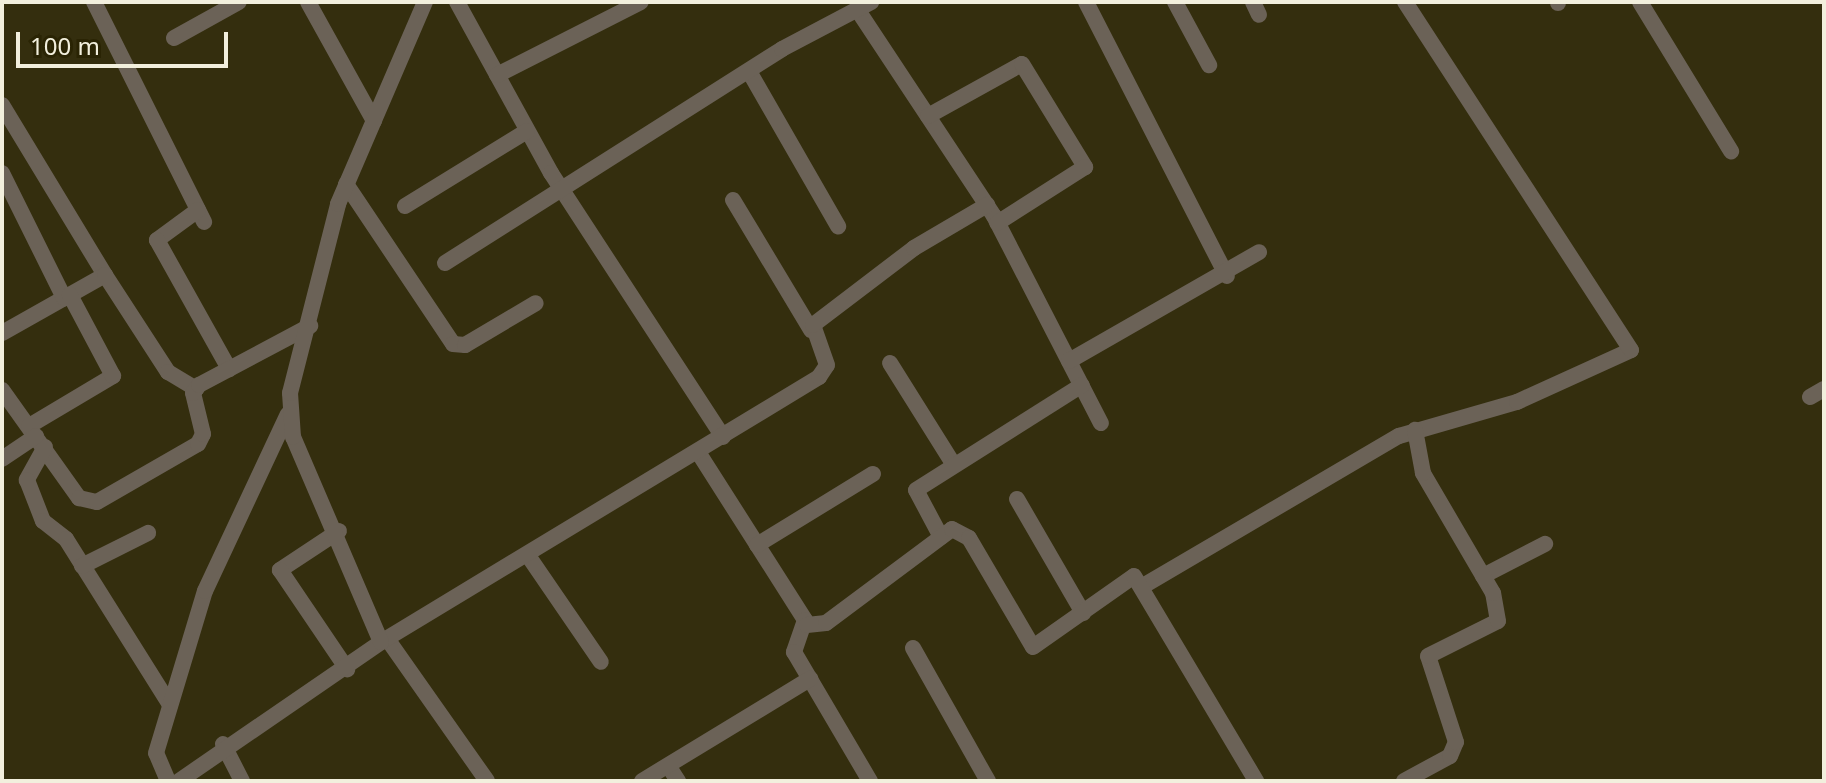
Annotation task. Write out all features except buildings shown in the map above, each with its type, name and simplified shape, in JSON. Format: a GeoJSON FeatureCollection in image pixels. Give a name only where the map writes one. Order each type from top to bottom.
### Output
{"type":"FeatureCollection","features":[{"type":"Feature","properties":{"kind":"street"},"geometry":{"type":"LineString","coordinates":[[94,2],[201,216],[157,240],[229,369]]}},
{"type":"Feature","properties":{"kind":"street"},"geometry":{"type":"LineString","coordinates":[[174,38],[239,2]]}},
{"type":"Feature","properties":{"kind":"street"},"geometry":{"type":"LineString","coordinates":[[308,2],[374,121]]}},
{"type":"Feature","properties":{"kind":"street"},"geometry":{"type":"LineString","coordinates":[[168,781],[156,753],[170,705],[215,561],[288,414],[346,184],[422,7],[406,2]]}},
{"type":"Feature","properties":{"kind":"street"},"geometry":{"type":"LineString","coordinates":[[457,2],[564,193],[723,437]]}},
{"type":"Feature","properties":{"kind":"street"},"geometry":{"type":"LineString","coordinates":[[497,75],[641,2]]}},
{"type":"Feature","properties":{"kind":"street"},"geometry":{"type":"LineString","coordinates":[[1086,2],[1227,276]]}},
{"type":"Feature","properties":{"kind":"street"},"geometry":{"type":"LineString","coordinates":[[1175,2],[1209,65]]}},
{"type":"Feature","properties":{"kind":"street"},"geometry":{"type":"LineString","coordinates":[[1143,586],[1415,430],[1517,402],[1631,350],[1405,2]]}},
{"type":"Feature","properties":{"kind":"street"},"geometry":{"type":"LineString","coordinates":[[1640,2],[1731,151]]}},
{"type":"Feature","properties":{"kind":"street"},"geometry":{"type":"LineString","coordinates":[[445,263],[564,193],[855,6],[987,205],[1101,423]]}},
{"type":"Feature","properties":{"kind":"street"},"geometry":{"type":"LineString","coordinates":[[928,116],[1013,62],[1022,64],[1085,167],[997,223]]}},
{"type":"Feature","properties":{"kind":"street"},"geometry":{"type":"LineString","coordinates":[[750,73],[838,226]]}},
{"type":"Feature","properties":{"kind":"street"},"geometry":{"type":"LineString","coordinates":[[2,105],[168,372],[196,389]]}},
{"type":"Feature","properties":{"kind":"street"},"geometry":{"type":"LineString","coordinates":[[405,206],[527,131]]}},
{"type":"Feature","properties":{"kind":"street"},"geometry":{"type":"LineString","coordinates":[[2,173],[113,376],[37,436],[2,459]]}},
{"type":"Feature","properties":{"kind":"street"},"geometry":{"type":"LineString","coordinates":[[346,184],[453,344],[465,345],[536,303]]}},
{"type":"Feature","properties":{"kind":"street"},"geometry":{"type":"LineString","coordinates":[[179,781],[223,744],[347,669],[384,641],[529,557],[825,370],[811,330],[733,200]]}},
{"type":"Feature","properties":{"kind":"street"},"geometry":{"type":"LineString","coordinates":[[811,330],[914,248],[987,205]]}},
{"type":"Feature","properties":{"kind":"street"},"geometry":{"type":"LineString","coordinates":[[1069,361],[1227,276],[1259,252]]}},
{"type":"Feature","properties":{"kind":"street"},"geometry":{"type":"LineString","coordinates":[[2,333],[105,275]]}},
{"type":"Feature","properties":{"kind":"street"},"geometry":{"type":"LineString","coordinates":[[196,389],[310,326]]}},
{"type":"Feature","properties":{"kind":"street"},"geometry":{"type":"LineString","coordinates":[[890,363],[954,465]]}},
{"type":"Feature","properties":{"kind":"street"},"geometry":{"type":"LineString","coordinates":[[941,537],[916,490],[1082,385]]}},
{"type":"Feature","properties":{"kind":"street"},"geometry":{"type":"LineString","coordinates":[[5,397],[37,436],[79,498],[97,502],[198,444],[196,389]]}},
{"type":"Feature","properties":{"kind":"street"},"geometry":{"type":"LineString","coordinates":[[288,414],[384,641],[487,781]]}},
{"type":"Feature","properties":{"kind":"street"},"geometry":{"type":"LineString","coordinates":[[1404,781],[1454,749],[1456,732],[1428,656],[1498,621],[1483,576],[1423,473],[1415,430]]}},
{"type":"Feature","properties":{"kind":"street"},"geometry":{"type":"LineString","coordinates":[[37,436],[28,485],[46,526],[66,539],[170,705]]}},
{"type":"Feature","properties":{"kind":"street"},"geometry":{"type":"LineString","coordinates":[[698,452],[807,625]]}},
{"type":"Feature","properties":{"kind":"street"},"geometry":{"type":"LineString","coordinates":[[757,545],[873,474]]}},
{"type":"Feature","properties":{"kind":"street"},"geometry":{"type":"LineString","coordinates":[[1017,499],[1083,613]]}},
{"type":"Feature","properties":{"kind":"street"},"geometry":{"type":"LineString","coordinates":[[870,781],[792,646],[807,625],[826,623],[941,537],[958,530],[969,538],[1033,647],[1131,577],[1143,586],[1256,781]]}},
{"type":"Feature","properties":{"kind":"street"},"geometry":{"type":"LineString","coordinates":[[339,531],[280,570],[347,669]]}},
{"type":"Feature","properties":{"kind":"street"},"geometry":{"type":"LineString","coordinates":[[82,566],[148,533]]}},
{"type":"Feature","properties":{"kind":"street"},"geometry":{"type":"LineString","coordinates":[[1483,576],[1545,544]]}},
{"type":"Feature","properties":{"kind":"street"},"geometry":{"type":"LineString","coordinates":[[529,557],[601,662]]}},
{"type":"Feature","properties":{"kind":"street"},"geometry":{"type":"LineString","coordinates":[[913,648],[988,781]]}},
{"type":"Feature","properties":{"kind":"street"},"geometry":{"type":"LineString","coordinates":[[642,781],[673,774],[810,679]]}},
{"type":"Feature","properties":{"kind":"street"},"geometry":{"type":"LineString","coordinates":[[223,744],[242,781]]}}]}
